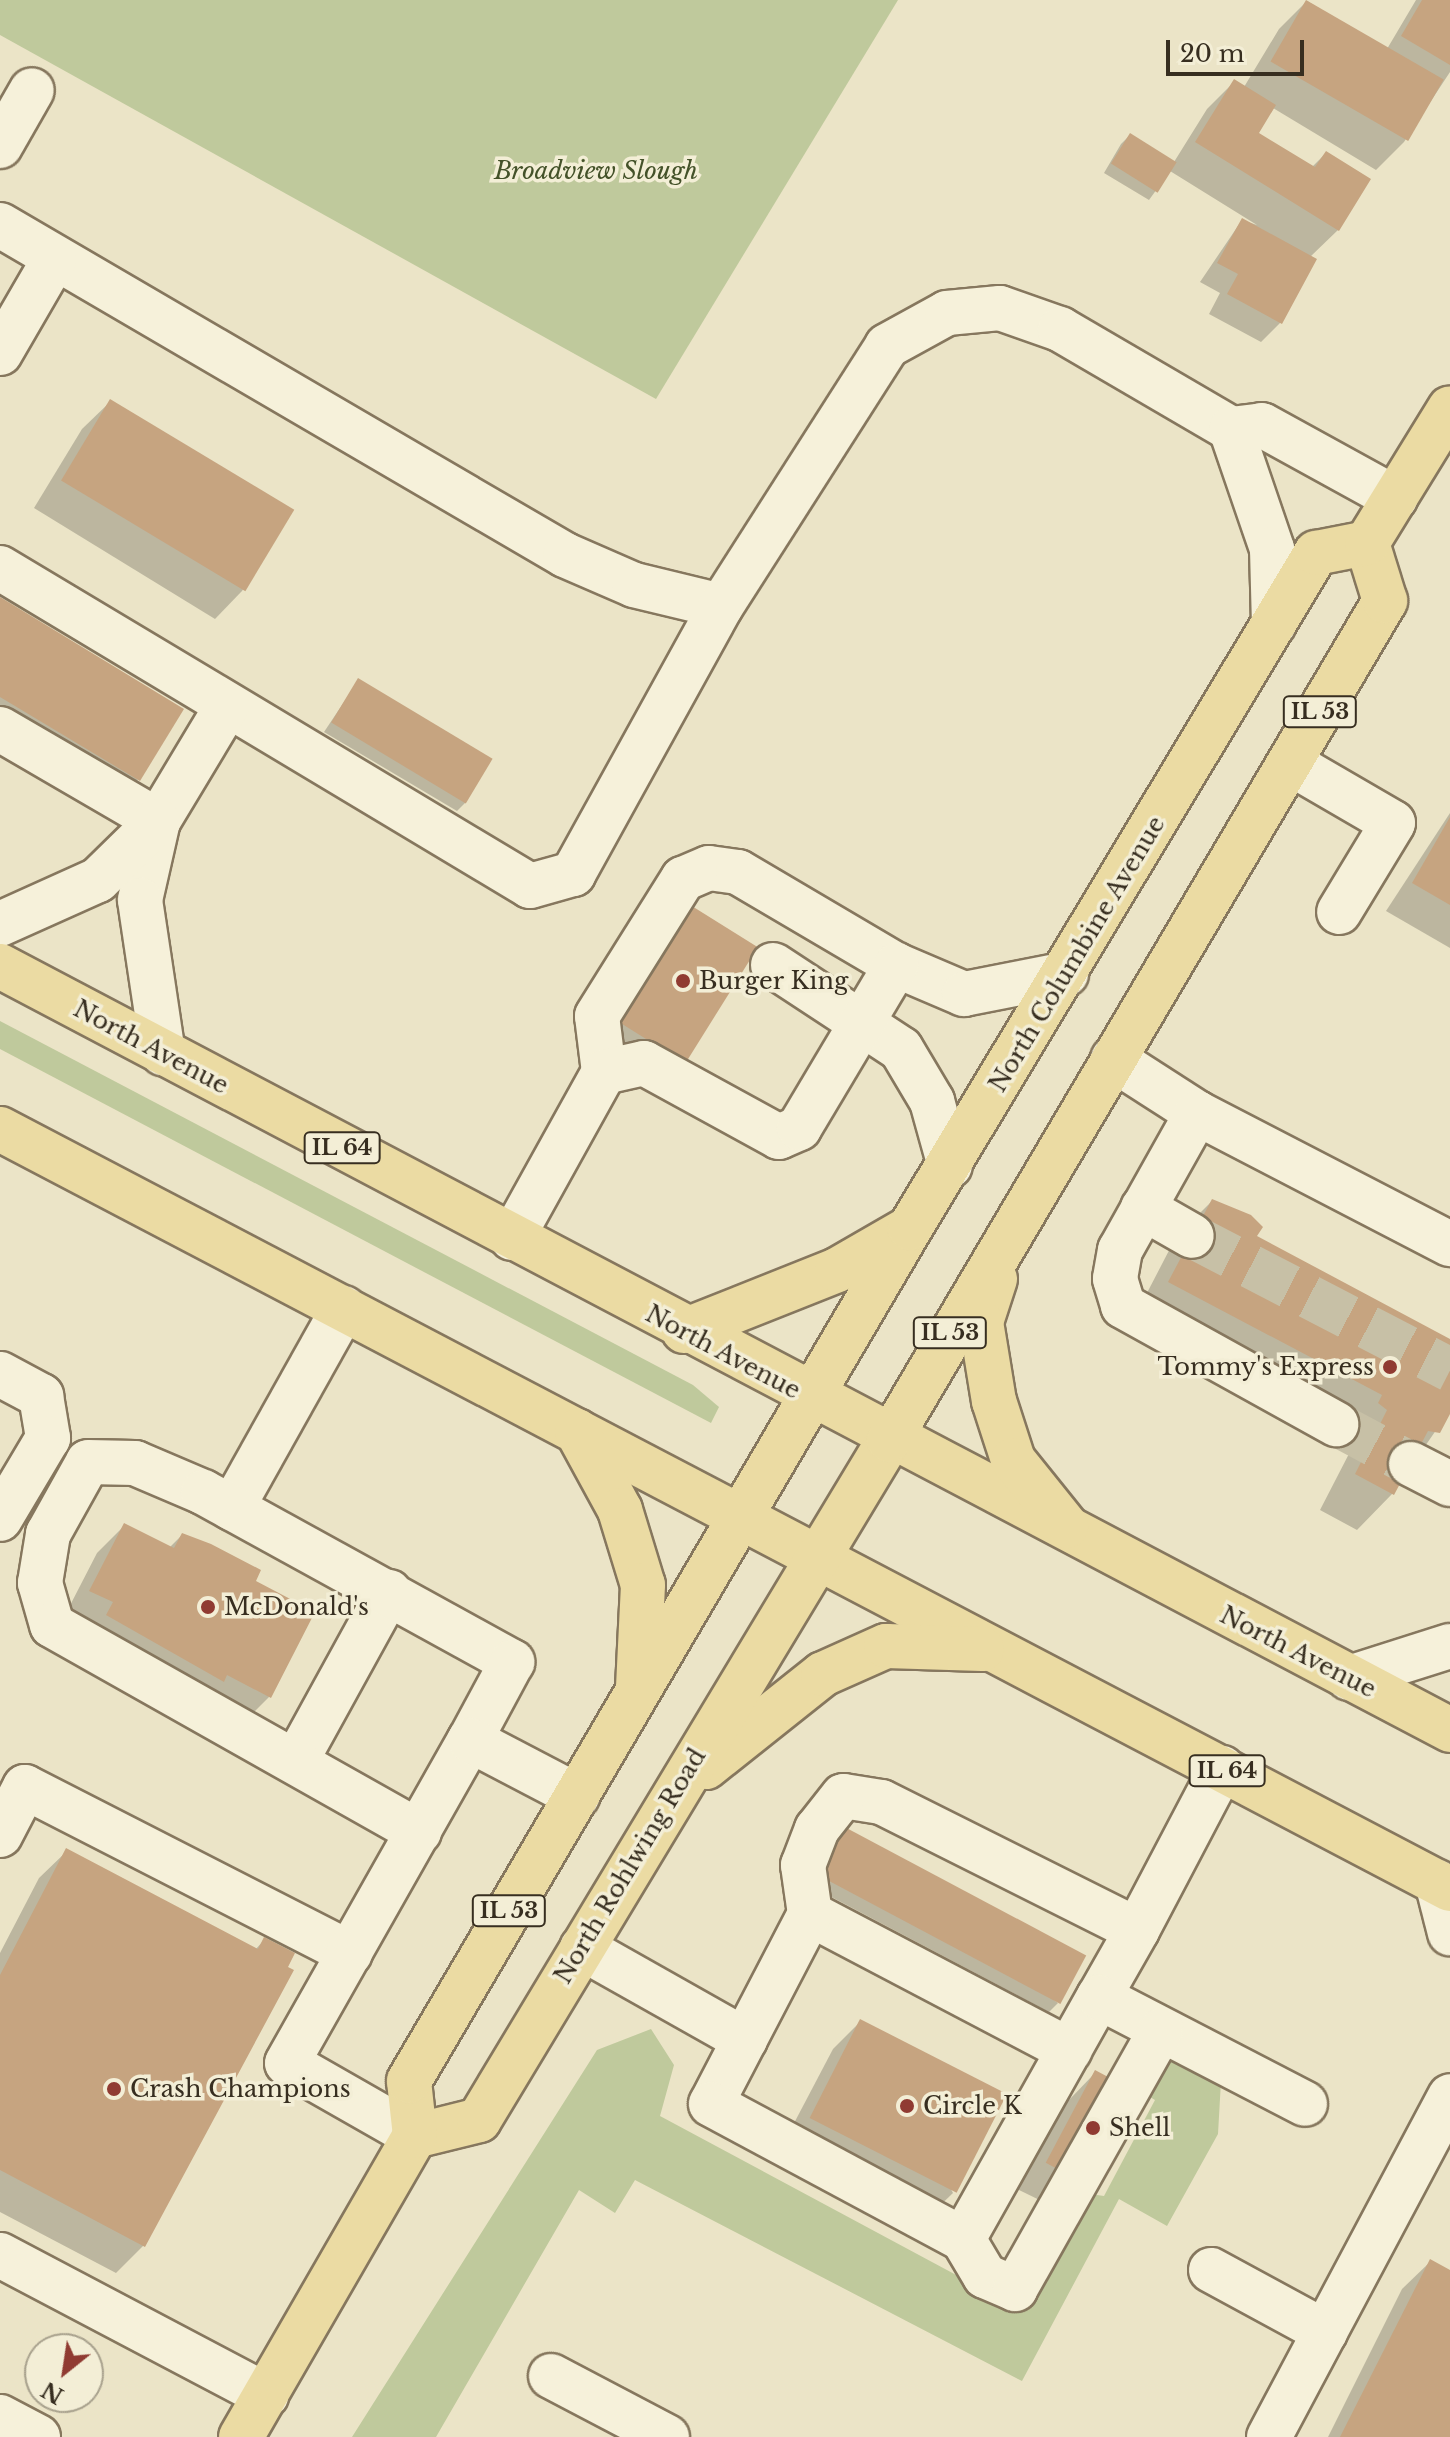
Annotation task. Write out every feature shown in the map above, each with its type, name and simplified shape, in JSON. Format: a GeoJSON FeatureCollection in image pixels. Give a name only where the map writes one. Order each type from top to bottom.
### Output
{"type":"FeatureCollection","features":[{"type":"Feature","properties":{"kind":"main road"},"geometry":{"type":"LineString","coordinates":[[1367,543],[1449,410]]}},
{"type":"Feature","properties":{"kind":"main road","name":"North Columbine Avenue"},"geometry":{"type":"LineString","coordinates":[[812,1399],[910,1228],[1066,974],[1316,553],[1367,543]]}},
{"type":"Feature","properties":{"kind":"main road","name":"IL 53"},"geometry":{"type":"LineString","coordinates":[[817,1556],[889,1440],[1012,1227],[1385,601],[1367,543]]}},
{"type":"Feature","properties":{"kind":"main road","name":"North Avenue"},"geometry":{"type":"LineString","coordinates":[[0,966],[889,1440],[1450,1730]]}},
{"type":"Feature","properties":{"kind":"main road","name":"IL 64"},"geometry":{"type":"LineString","coordinates":[[0,1129],[1444,1886]]}},
{"type":"Feature","properties":{"kind":"main road"},"geometry":{"type":"LineString","coordinates":[[1012,1227],[981,1322],[994,1401],[1013,1460],[1075,1537]]}},
{"type":"Feature","properties":{"kind":"main road"},"geometry":{"type":"LineString","coordinates":[[684,1331],[837,1270],[910,1228]]}},
{"type":"Feature","properties":{"kind":"main road","name":"IL 53"},"geometry":{"type":"LineString","coordinates":[[415,2136],[409,2081],[812,1399]]}},
{"type":"Feature","properties":{"kind":"main road"},"geometry":{"type":"LineString","coordinates":[[577,1431],[620,1510],[643,1585],[638,1693]]}},
{"type":"Feature","properties":{"kind":"main road","name":"North Rohlwing Road"},"geometry":{"type":"LineString","coordinates":[[415,2136],[479,2120],[817,1556]]}},
{"type":"Feature","properties":{"kind":"main road"},"geometry":{"type":"LineString","coordinates":[[669,1801],[758,1719],[835,1669],[886,1646],[946,1643],[1004,1653]]}},
{"type":"Feature","properties":{"kind":"main road"},"geometry":{"type":"LineString","coordinates":[[241,2437],[415,2136]]}},
{"type":"Feature","properties":{"kind":"street"},"geometry":{"type":"LineString","coordinates":[[0,146],[32,90]]}},
{"type":"Feature","properties":{"kind":"street"},"geometry":{"type":"LineString","coordinates":[[0,225],[54,260],[565,555],[634,585],[721,606]]}},
{"type":"Feature","properties":{"kind":"street"},"geometry":{"type":"LineString","coordinates":[[0,353],[54,260]]}},
{"type":"Feature","properties":{"kind":"street"},"geometry":{"type":"LineString","coordinates":[[0,568],[530,886],[573,874],[721,606],[887,346],[947,313],[1000,308],[1060,329],[1231,429],[1262,425],[1395,498]]}},
{"type":"Feature","properties":{"kind":"street"},"geometry":{"type":"LineString","coordinates":[[1231,429],[1272,549],[1274,624]]}},
{"type":"Feature","properties":{"kind":"street"},"geometry":{"type":"LineString","coordinates":[[0,924],[98,880],[158,821],[227,706]]}},
{"type":"Feature","properties":{"kind":"street"},"geometry":{"type":"LineString","coordinates":[[0,729],[158,821]]}},
{"type":"Feature","properties":{"kind":"street"},"geometry":{"type":"LineString","coordinates":[[1290,763],[1393,823],[1339,912]]}},
{"type":"Feature","properties":{"kind":"street"},"geometry":{"type":"LineString","coordinates":[[158,821],[140,900],[163,1053]]}},
{"type":"Feature","properties":{"kind":"street"},"geometry":{"type":"LineString","coordinates":[[512,1238],[604,1072],[597,1016],[683,879],[709,868],[738,872],[896,965],[964,994],[1066,974]]}},
{"type":"Feature","properties":{"kind":"street"},"geometry":{"type":"LineString","coordinates":[[773,965],[863,1018],[916,1073],[950,1166]]}},
{"type":"Feature","properties":{"kind":"street"},"geometry":{"type":"LineString","coordinates":[[604,1072],[644,1063],[779,1137],[799,1128],[896,965]]}},
{"type":"Feature","properties":{"kind":"street"},"geometry":{"type":"LineString","coordinates":[[1113,1059],[1197,1113],[1450,1244]]}},
{"type":"Feature","properties":{"kind":"street"},"geometry":{"type":"LineString","coordinates":[[1197,1113],[1120,1250],[1115,1279],[1123,1306],[1336,1424]]}},
{"type":"Feature","properties":{"kind":"street"},"geometry":{"type":"LineString","coordinates":[[1143,1208],[1192,1236]]}},
{"type":"Feature","properties":{"kind":"street"},"geometry":{"type":"LineString","coordinates":[[232,1508],[344,1308]]}},
{"type":"Feature","properties":{"kind":"street"},"geometry":{"type":"LineString","coordinates":[[0,1374],[41,1396],[48,1438],[0,1519]]}},
{"type":"Feature","properties":{"kind":"street"},"geometry":{"type":"LineString","coordinates":[[48,1438],[88,1462],[135,1463],[232,1508],[512,1662],[287,2063],[415,2136]]}},
{"type":"Feature","properties":{"kind":"street"},"geometry":{"type":"LineString","coordinates":[[88,1462],[48,1534],[40,1583],[52,1625],[419,1832]]}},
{"type":"Feature","properties":{"kind":"street"},"geometry":{"type":"LineString","coordinates":[[1411,1464],[1450,1484]]}},
{"type":"Feature","properties":{"kind":"street"},"geometry":{"type":"LineString","coordinates":[[296,1761],[389,1592]]}},
{"type":"Feature","properties":{"kind":"street"},"geometry":{"type":"LineString","coordinates":[[1349,1678],[1450,1646]]}},
{"type":"Feature","properties":{"kind":"street"},"geometry":{"type":"LineString","coordinates":[[470,1740],[577,1796]]}},
{"type":"Feature","properties":{"kind":"street"},"geometry":{"type":"LineString","coordinates":[[963,2239],[1137,1930],[1222,1768]]}},
{"type":"Feature","properties":{"kind":"street"},"geometry":{"type":"LineString","coordinates":[[0,1835],[25,1787],[350,1953]]}},
{"type":"Feature","properties":{"kind":"street"},"geometry":{"type":"LineString","coordinates":[[1137,1930],[881,1802],[843,1796],[817,1829],[803,1865],[810,1914],[711,2104],[963,2239],[985,2276],[1015,2289],[1161,2030]]}},
{"type":"Feature","properties":{"kind":"street"},"geometry":{"type":"LineString","coordinates":[[1444,1886],[1450,1933]]}},
{"type":"Feature","properties":{"kind":"street"},"geometry":{"type":"LineString","coordinates":[[810,1914],[1069,2050]]}},
{"type":"Feature","properties":{"kind":"street"},"geometry":{"type":"LineString","coordinates":[[582,1948],[745,2040]]}},
{"type":"Feature","properties":{"kind":"street"},"geometry":{"type":"LineString","coordinates":[[1099,1997],[1305,2104]]}},
{"type":"Feature","properties":{"kind":"street"},"geometry":{"type":"LineString","coordinates":[[1269,2437],[1450,2096]]}},
{"type":"Feature","properties":{"kind":"street"},"geometry":{"type":"LineString","coordinates":[[0,2255],[266,2395]]}},
{"type":"Feature","properties":{"kind":"street"},"geometry":{"type":"LineString","coordinates":[[1211,2270],[1325,2332]]}},
{"type":"Feature","properties":{"kind":"street"},"geometry":{"type":"LineString","coordinates":[[551,2376],[667,2437]]}},
{"type":"Feature","properties":{"kind":"street"},"geometry":{"type":"LineString","coordinates":[[0,2417],[38,2437]]}},
{"type":"Feature","properties":{"kind":"green space","name":"Broadview Slough"},"geometry":{"type":"Polygon","coordinates":[[[0,0],[898,0],[656,399],[0,35],[0,0]]]}},
{"type":"Feature","properties":{"kind":"green space"},"geometry":{"type":"Polygon","coordinates":[[[0,1021],[693,1385],[719,1407],[711,1423],[0,1049],[0,1021]]]}},
{"type":"Feature","properties":{"kind":"green space"},"geometry":{"type":"Polygon","coordinates":[[[651,2029],[674,2065],[660,2116],[986,2291],[1083,2193],[1104,2196],[1155,2100],[1138,2090],[1163,2047],[1221,2081],[1218,2134],[1167,2226],[1119,2199],[1022,2381],[635,2180],[615,2213],[579,2190],[436,2437],[352,2437],[597,2050],[651,2029]]]}},
{"type":"Feature","properties":{"kind":"building"},"geometry":{"type":"Polygon","coordinates":[[[1306,0],[1444,80],[1408,141],[1270,61],[1306,0]]]}},
{"type":"Feature","properties":{"kind":"building"},"geometry":{"type":"Polygon","coordinates":[[[1422,0],[1450,0],[1450,65],[1401,36],[1422,0]]]}},
{"type":"Feature","properties":{"kind":"building"},"geometry":{"type":"Polygon","coordinates":[[[1234,79],[1276,105],[1259,133],[1315,167],[1326,151],[1371,179],[1339,231],[1195,142],[1234,79]]]}},
{"type":"Feature","properties":{"kind":"building"},"geometry":{"type":"Polygon","coordinates":[[[1130,133],[1177,162],[1158,193],[1111,164],[1130,133]]]}},
{"type":"Feature","properties":{"kind":"building"},"geometry":{"type":"Polygon","coordinates":[[[1242,218],[1317,259],[1282,324],[1227,294],[1238,274],[1217,263],[1242,218]]]}},
{"type":"Feature","properties":{"kind":"building"},"geometry":{"type":"Polygon","coordinates":[[[110,399],[294,510],[245,591],[61,480],[110,399]]]}},
{"type":"Feature","properties":{"kind":"building"},"geometry":{"type":"Polygon","coordinates":[[[0,597],[184,709],[140,781],[0,697],[0,597]]]}},
{"type":"Feature","properties":{"kind":"building"},"geometry":{"type":"Polygon","coordinates":[[[358,678],[493,759],[466,803],[331,723],[358,678]]]}},
{"type":"Feature","properties":{"kind":"building"},"geometry":{"type":"Polygon","coordinates":[[[1450,817],[1450,905],[1412,883],[1450,817]]]}},
{"type":"Feature","properties":{"kind":"building","name":"Burger King"},"geometry":{"type":"Polygon","coordinates":[[[679,898],[758,947],[685,1063],[606,1014],[679,898]]]}},
{"type":"Feature","properties":{"kind":"building","name":"Tommy's Express"},"geometry":{"type":"Polygon","coordinates":[[[1212,1199],[1251,1215],[1263,1227],[1257,1236],[1450,1339],[1450,1414],[1440,1433],[1428,1431],[1394,1495],[1355,1474],[1387,1410],[1378,1403],[1382,1395],[1168,1282],[1212,1199]]]}},
{"type":"Feature","properties":{"kind":"building","name":"McDonald's"},"geometry":{"type":"Polygon","coordinates":[[[124,1523],[174,1548],[182,1533],[211,1544],[261,1570],[256,1581],[315,1612],[271,1698],[227,1675],[224,1682],[106,1615],[113,1602],[89,1591],[124,1523]]]}},
{"type":"Feature","properties":{"kind":"building"},"geometry":{"type":"Polygon","coordinates":[[[839,1824],[1086,1955],[1060,2004],[813,1873],[839,1824]]]}},
{"type":"Feature","properties":{"kind":"building","name":"Crash Champions"},"geometry":{"type":"Polygon","coordinates":[[[66,1848],[258,1949],[264,1937],[295,1953],[288,1967],[294,1970],[145,2247],[0,2170],[0,1975],[66,1848]]]}},
{"type":"Feature","properties":{"kind":"building","name":"Circle K"},"geometry":{"type":"Polygon","coordinates":[[[860,2019],[1007,2094],[957,2193],[810,2118],[860,2019]]]}},
{"type":"Feature","properties":{"kind":"building","name":"Shell"},"geometry":{"type":"Polygon","coordinates":[[[1095,2070],[1142,2095],[1093,2188],[1046,2163],[1095,2070]]]}},
{"type":"Feature","properties":{"kind":"building"},"geometry":{"type":"Polygon","coordinates":[[[1430,2259],[1450,2270],[1450,2437],[1340,2437],[1430,2259]]]}},
{"type":"Feature","properties":{"kind":"tunnel"},"geometry":{"type":"LineString","coordinates":[[1192,1236],[1450,1370]]}},
{"type":"Feature","properties":{"kind":"tunnel"},"geometry":{"type":"LineString","coordinates":[[1336,1424],[1411,1464]]}},
{"type":"Feature","properties":{"kind":"place","name":"Burger King"},"geometry":{"type":"Point","coordinates":[683,981]}},
{"type":"Feature","properties":{"kind":"place","name":"Tommy's Express"},"geometry":{"type":"Point","coordinates":[1390,1367]}},
{"type":"Feature","properties":{"kind":"place","name":"McDonald's"},"geometry":{"type":"Point","coordinates":[208,1607]}},
{"type":"Feature","properties":{"kind":"place","name":"Crash Champions"},"geometry":{"type":"Point","coordinates":[114,2089]}},
{"type":"Feature","properties":{"kind":"place","name":"Circle K"},"geometry":{"type":"Point","coordinates":[907,2106]}},
{"type":"Feature","properties":{"kind":"place","name":"Shell"},"geometry":{"type":"Point","coordinates":[1093,2128]}}]}
